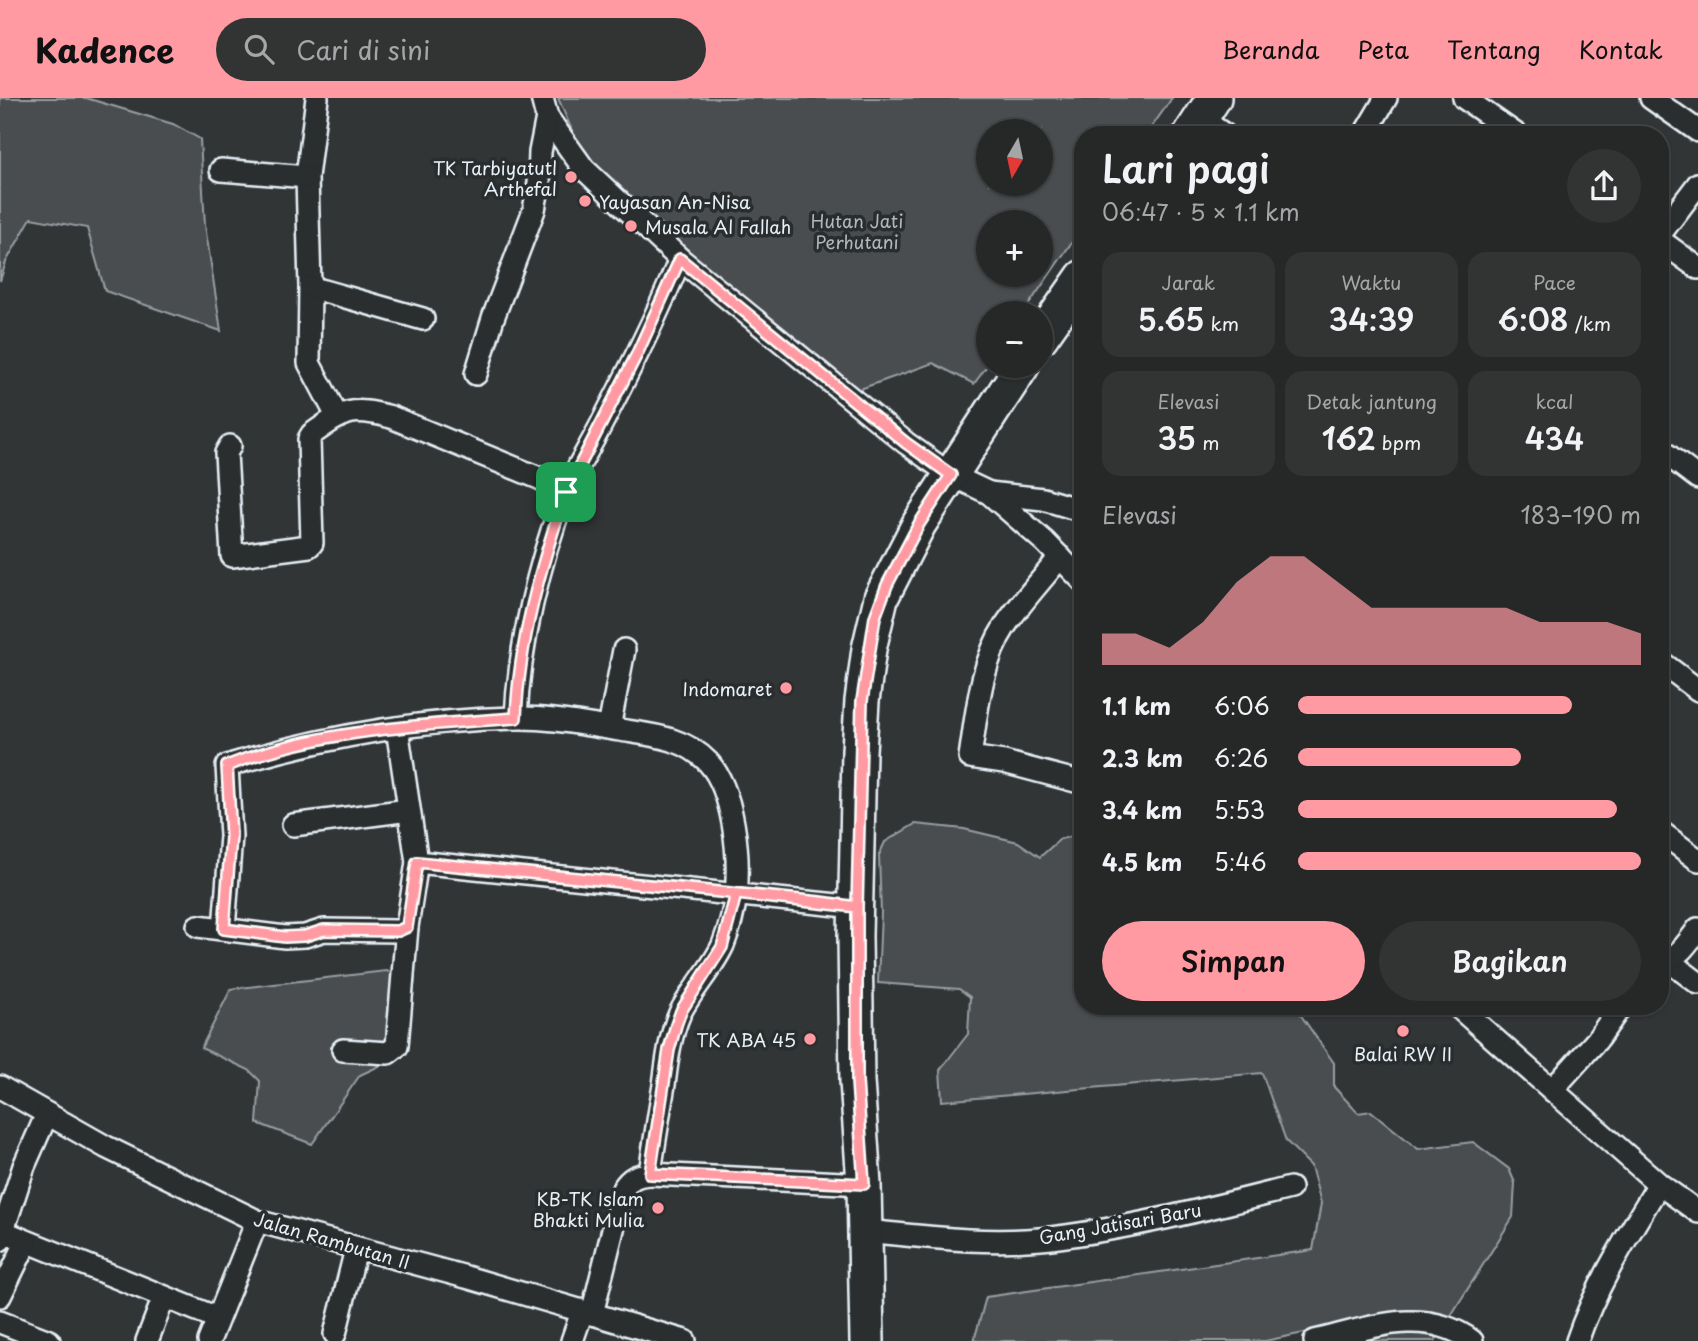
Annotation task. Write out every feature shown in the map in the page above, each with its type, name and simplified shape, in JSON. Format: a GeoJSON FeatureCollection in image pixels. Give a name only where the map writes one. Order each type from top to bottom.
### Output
{"type":"FeatureCollection","features":[{"type":"Feature","properties":{"kind":"main road"},"geometry":{"type":"LineString","coordinates":[[1053,320],[1074,291]]}},
{"type":"Feature","properties":{"kind":"main road"},"geometry":{"type":"LineString","coordinates":[[867,1341],[864,1184],[857,1081],[857,907],[862,701],[875,617],[887,585],[913,536],[1014,378]]}},
{"type":"Feature","properties":{"kind":"street"},"geometry":{"type":"LineString","coordinates":[[317,98],[307,177],[309,363],[337,416]]}},
{"type":"Feature","properties":{"kind":"street"},"geometry":{"type":"LineString","coordinates":[[1369,126],[1386,98]]}},
{"type":"Feature","properties":{"kind":"street"},"geometry":{"type":"LineString","coordinates":[[1464,98],[1504,126]]}},
{"type":"Feature","properties":{"kind":"street"},"geometry":{"type":"LineString","coordinates":[[1651,98],[1698,131]]}},
{"type":"Feature","properties":{"kind":"street"},"geometry":{"type":"LineString","coordinates":[[544,107],[584,169],[680,259],[906,443],[951,475],[989,493],[1074,572]]}},
{"type":"Feature","properties":{"kind":"street"},"geometry":{"type":"LineString","coordinates":[[476,374],[493,318],[534,210],[544,107]]}},
{"type":"Feature","properties":{"kind":"street"},"geometry":{"type":"LineString","coordinates":[[221,170],[307,177]]}},
{"type":"Feature","properties":{"kind":"street"},"geometry":{"type":"LineString","coordinates":[[1669,222],[1698,184]]}},
{"type":"Feature","properties":{"kind":"street"},"geometry":{"type":"LineString","coordinates":[[1669,247],[1698,268]]}},
{"type":"Feature","properties":{"kind":"street"},"geometry":{"type":"LineString","coordinates":[[516,718],[532,606],[543,559],[566,492],[636,356],[680,259]]}},
{"type":"Feature","properties":{"kind":"street"},"geometry":{"type":"LineString","coordinates":[[310,287],[423,319]]}},
{"type":"Feature","properties":{"kind":"street"},"geometry":{"type":"LineString","coordinates":[[230,446],[226,453],[232,556],[309,546],[312,540],[309,439],[337,416],[349,411],[391,417],[539,478],[566,492]]}},
{"type":"Feature","properties":{"kind":"street"},"geometry":{"type":"LineString","coordinates":[[1669,456],[1698,478]]}},
{"type":"Feature","properties":{"kind":"street"},"geometry":{"type":"LineString","coordinates":[[989,493],[1042,499],[1074,508]]}},
{"type":"Feature","properties":{"kind":"street"},"geometry":{"type":"LineString","coordinates":[[1060,557],[1005,626],[995,647],[980,693],[970,757],[1004,762],[1074,781]]}},
{"type":"Feature","properties":{"kind":"street"},"geometry":{"type":"LineString","coordinates":[[609,728],[624,650]]}},
{"type":"Feature","properties":{"kind":"street"},"geometry":{"type":"LineString","coordinates":[[1669,668],[1698,690]]}},
{"type":"Feature","properties":{"kind":"street"},"geometry":{"type":"LineString","coordinates":[[224,929],[231,836],[227,766],[297,745],[397,727],[516,718],[609,728],[678,741],[693,749],[709,763],[724,786],[734,839],[736,894],[722,947],[681,1011],[676,1025],[669,1050],[650,1174]]}},
{"type":"Feature","properties":{"kind":"street"},"geometry":{"type":"LineString","coordinates":[[343,1050],[388,1053],[397,1046],[407,927],[417,862],[397,727]]}},
{"type":"Feature","properties":{"kind":"street"},"geometry":{"type":"LineString","coordinates":[[293,825],[409,810]]}},
{"type":"Feature","properties":{"kind":"street"},"geometry":{"type":"LineString","coordinates":[[1669,838],[1698,860]]}},
{"type":"Feature","properties":{"kind":"street"},"geometry":{"type":"LineString","coordinates":[[417,862],[857,907]]}},
{"type":"Feature","properties":{"kind":"street"},"geometry":{"type":"LineString","coordinates":[[198,926],[285,937],[305,936],[324,930],[389,932],[407,927]]}},
{"type":"Feature","properties":{"kind":"street"},"geometry":{"type":"LineString","coordinates":[[1669,955],[1687,944],[1698,929]]}},
{"type":"Feature","properties":{"kind":"street"},"geometry":{"type":"LineString","coordinates":[[1669,963],[1698,983]]}},
{"type":"Feature","properties":{"kind":"street"},"geometry":{"type":"LineString","coordinates":[[1467,1015],[1659,1184],[1698,1212]]}},
{"type":"Feature","properties":{"kind":"street"},"geometry":{"type":"LineString","coordinates":[[1552,1090],[1597,1040],[1615,1015]]}},
{"type":"Feature","properties":{"kind":"street","name":"Jalan Rambutan II"},"geometry":{"type":"LineString","coordinates":[[0,1087],[106,1147],[257,1221],[466,1277],[685,1341]]}},
{"type":"Feature","properties":{"kind":"street"},"geometry":{"type":"LineString","coordinates":[[47,1114],[24,1166],[2,1236],[26,1242],[217,1318]]}},
{"type":"Feature","properties":{"kind":"street"},"geometry":{"type":"LineString","coordinates":[[572,1341],[587,1313],[623,1189],[628,1180],[638,1175],[650,1174],[864,1184]]}},
{"type":"Feature","properties":{"kind":"street"},"geometry":{"type":"LineString","coordinates":[[1577,1341],[1617,1253],[1659,1184]]}},
{"type":"Feature","properties":{"kind":"street","name":"Gang Jatisari Baru"},"geometry":{"type":"LineString","coordinates":[[865,1231],[966,1240],[1049,1238],[1175,1216],[1290,1188]]}},
{"type":"Feature","properties":{"kind":"street"},"geometry":{"type":"LineString","coordinates":[[209,1341],[257,1221]]}},
{"type":"Feature","properties":{"kind":"street"},"geometry":{"type":"LineString","coordinates":[[1,1288],[26,1242]]}},
{"type":"Feature","properties":{"kind":"street"},"geometry":{"type":"LineString","coordinates":[[335,1334],[356,1249]]}},
{"type":"Feature","properties":{"kind":"street"},"geometry":{"type":"LineString","coordinates":[[147,1341],[164,1297]]}},
{"type":"Feature","properties":{"kind":"street"},"geometry":{"type":"LineString","coordinates":[[1315,1341],[1409,1321],[1444,1327],[1472,1341]]}},
{"type":"Feature","properties":{"kind":"street"},"geometry":{"type":"LineString","coordinates":[[0,1322],[48,1341]]}},
{"type":"Feature","properties":{"kind":"green space"},"geometry":{"type":"Polygon","coordinates":[[[0,98],[86,98],[173,124],[200,139],[205,225],[221,331],[105,291],[87,228],[31,218],[6,262],[0,281],[0,98]]]}},
{"type":"Feature","properties":{"kind":"green space","name":"Hutan Jati Perhutani"},"geometry":{"type":"Polygon","coordinates":[[[558,98],[1172,98],[1152,126],[1074,126],[1074,239],[1053,270],[1053,210],[976,210],[976,287],[1041,287],[1031,301],[976,301],[976,378],[978,378],[974,384],[933,363],[846,394],[589,170],[558,98]]]}},
{"type":"Feature","properties":{"kind":"green space"},"geometry":{"type":"Polygon","coordinates":[[[915,824],[964,829],[1018,842],[1040,857],[1060,839],[1074,836],[1074,1015],[1301,1015],[1334,1063],[1334,1087],[1358,1113],[1371,1111],[1418,1149],[1473,1142],[1509,1169],[1515,1183],[1513,1217],[1435,1341],[1345,1341],[1347,1324],[1265,1341],[974,1341],[986,1297],[1313,1250],[1321,1203],[1311,1166],[1286,1141],[1262,1073],[942,1101],[940,1070],[968,1034],[970,997],[959,989],[878,983],[881,913],[879,855],[885,842],[915,824]]]}},
{"type":"Feature","properties":{"kind":"green space"},"geometry":{"type":"Polygon","coordinates":[[[386,971],[415,978],[407,1053],[360,1075],[312,1144],[257,1123],[260,1081],[249,1070],[201,1048],[231,989],[386,971]]]}},
{"type":"Feature","properties":{"kind":"place","name":"TK Tarbiyatutl Arthefal"},"geometry":{"type":"Point","coordinates":[571,177]}},
{"type":"Feature","properties":{"kind":"place","name":"Yayasan An-Nisa"},"geometry":{"type":"Point","coordinates":[585,201]}},
{"type":"Feature","properties":{"kind":"place","name":"Musala Al Fallah"},"geometry":{"type":"Point","coordinates":[631,226]}},
{"type":"Feature","properties":{"kind":"place","name":"Indomaret"},"geometry":{"type":"Point","coordinates":[786,688]}},
{"type":"Feature","properties":{"kind":"place","name":"Balai RW II"},"geometry":{"type":"Point","coordinates":[1403,1031]}},
{"type":"Feature","properties":{"kind":"place","name":"TK ABA 45"},"geometry":{"type":"Point","coordinates":[810,1039]}},
{"type":"Feature","properties":{"kind":"place","name":"KB-TK Islam Bhakti Mulia"},"geometry":{"type":"Point","coordinates":[658,1208]}},
{"type":"Feature","properties":{"kind":"route"},"geometry":{"type":"LineString","coordinates":[[566,492],[543,559],[532,606],[516,718],[397,727],[297,745],[227,766],[231,836],[224,929],[285,937],[305,936],[324,930],[398,931],[407,927],[417,862],[603,879],[821,902],[857,907],[857,1081],[864,1184],[650,1174],[669,1050],[676,1025],[681,1011],[722,947],[736,894],[857,907],[862,701],[875,617],[887,585],[919,524],[951,475],[906,443],[680,259],[661,305],[566,492]]}}]}
